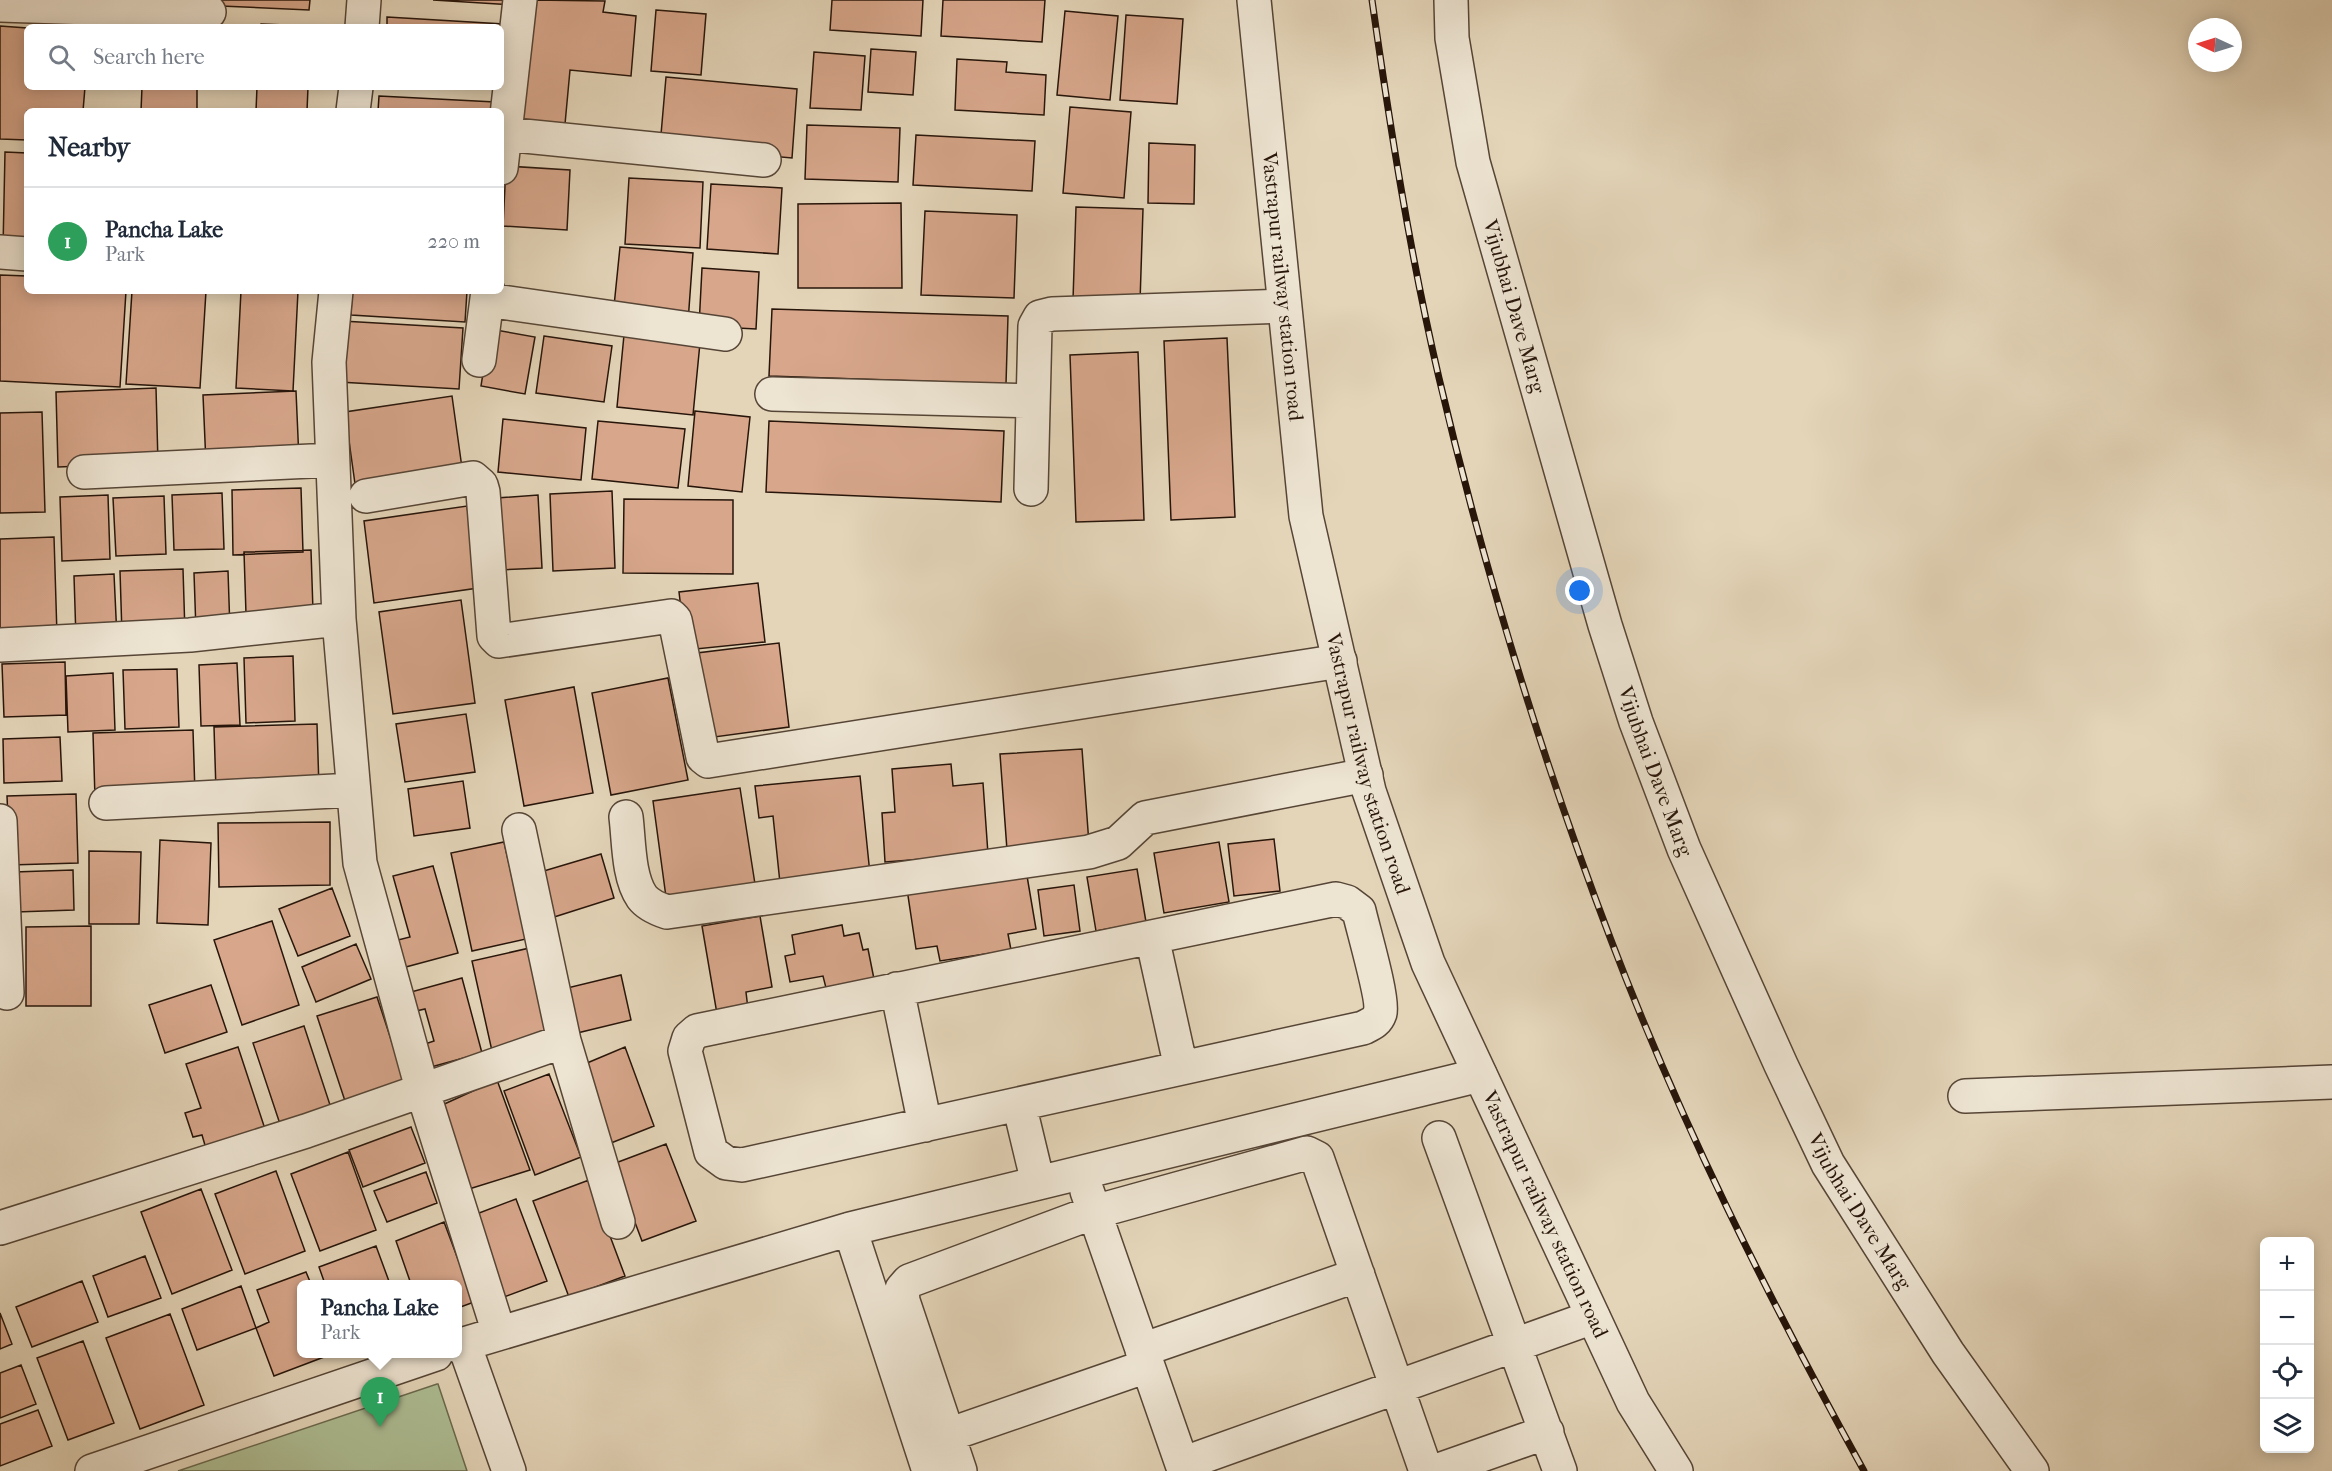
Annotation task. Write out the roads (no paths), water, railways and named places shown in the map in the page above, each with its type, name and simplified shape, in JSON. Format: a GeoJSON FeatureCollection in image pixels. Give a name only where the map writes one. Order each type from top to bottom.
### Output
{"type":"FeatureCollection","features":[{"type":"Feature","properties":{"kind":"street"},"geometry":{"type":"LineString","coordinates":[[362,24],[364,0]]}},
{"type":"Feature","properties":{"kind":"street"},"geometry":{"type":"LineString","coordinates":[[504,142],[520,0]]}},
{"type":"Feature","properties":{"kind":"street","name":"Vastrapur railway station road"},"geometry":{"type":"LineString","coordinates":[[1254,0],[1306,516],[1366,775],[1428,963],[1633,1402],[1676,1471]]}},
{"type":"Feature","properties":{"kind":"street","name":"Vijubhai Dave Marg"},"geometry":{"type":"LineString","coordinates":[[1451,0],[1452,38],[1473,162],[1605,625],[1636,722],[1684,849],[1780,1065],[1828,1164],[1948,1353],[2032,1471]]}},
{"type":"Feature","properties":{"kind":"street"},"geometry":{"type":"LineString","coordinates":[[0,5],[209,12]]}},
{"type":"Feature","properties":{"kind":"street"},"geometry":{"type":"LineString","coordinates":[[353,108],[356,90]]}},
{"type":"Feature","properties":{"kind":"street"},"geometry":{"type":"LineString","coordinates":[[505,134],[764,160]]}},
{"type":"Feature","properties":{"kind":"street"},"geometry":{"type":"LineString","coordinates":[[0,252],[24,254]]}},
{"type":"Feature","properties":{"kind":"street"},"geometry":{"type":"LineString","coordinates":[[336,294],[328,362],[332,460],[339,619],[360,863],[423,1092],[500,1333]]}},
{"type":"Feature","properties":{"kind":"street"},"geometry":{"type":"LineString","coordinates":[[479,360],[487,296],[724,334]]}},
{"type":"Feature","properties":{"kind":"street"},"geometry":{"type":"LineString","coordinates":[[1031,489],[1035,326],[1040,317],[1052,314],[1284,306]]}},
{"type":"Feature","properties":{"kind":"street"},"geometry":{"type":"LineString","coordinates":[[772,393],[1033,401]]}},
{"type":"Feature","properties":{"kind":"street"},"geometry":{"type":"LineString","coordinates":[[84,472],[332,460]]}},
{"type":"Feature","properties":{"kind":"street"},"geometry":{"type":"LineString","coordinates":[[366,496],[473,478],[477,481],[483,492],[494,636],[499,641],[671,616],[675,620],[703,757],[708,761],[1340,661]]}},
{"type":"Feature","properties":{"kind":"street"},"geometry":{"type":"LineString","coordinates":[[0,645],[190,635],[339,619]]}},
{"type":"Feature","properties":{"kind":"street"},"geometry":{"type":"LineString","coordinates":[[626,817],[635,876],[643,898],[655,908],[667,912],[1089,852],[1118,843],[1145,818],[1366,775]]}},
{"type":"Feature","properties":{"kind":"street"},"geometry":{"type":"LineString","coordinates":[[106,803],[353,790]]}},
{"type":"Feature","properties":{"kind":"street"},"geometry":{"type":"LineString","coordinates":[[0,821],[7,993]]}},
{"type":"Feature","properties":{"kind":"street"},"geometry":{"type":"LineString","coordinates":[[519,830],[564,1041],[618,1222]]}},
{"type":"Feature","properties":{"kind":"street"},"geometry":{"type":"LineString","coordinates":[[1336,899],[1347,902],[1359,911],[1381,1010],[1376,1021],[1363,1028],[742,1165],[726,1163],[711,1152],[685,1051],[689,1038],[698,1031],[897,989],[1336,899]]}},
{"type":"Feature","properties":{"kind":"street"},"geometry":{"type":"LineString","coordinates":[[1152,937],[1181,1068]]}},
{"type":"Feature","properties":{"kind":"street"},"geometry":{"type":"LineString","coordinates":[[897,989],[925,1125]]}},
{"type":"Feature","properties":{"kind":"street"},"geometry":{"type":"LineString","coordinates":[[0,1228],[423,1092],[564,1041]]}},
{"type":"Feature","properties":{"kind":"street"},"geometry":{"type":"LineString","coordinates":[[462,1345],[850,1229],[1480,1075]]}},
{"type":"Feature","properties":{"kind":"street"},"geometry":{"type":"LineString","coordinates":[[1965,1096],[2332,1082]]}},
{"type":"Feature","properties":{"kind":"street"},"geometry":{"type":"LineString","coordinates":[[1018,1104],[1038,1183]]}},
{"type":"Feature","properties":{"kind":"street"},"geometry":{"type":"LineString","coordinates":[[1439,1138],[1517,1346],[1560,1471]]}},
{"type":"Feature","properties":{"kind":"street"},"geometry":{"type":"LineString","coordinates":[[960,1471],[903,1301],[902,1289],[909,1281],[1094,1212],[1307,1153],[1317,1158],[1426,1471]]}},
{"type":"Feature","properties":{"kind":"street"},"geometry":{"type":"LineString","coordinates":[[1081,1173],[1183,1467],[1593,1317]]}},
{"type":"Feature","properties":{"kind":"street"},"geometry":{"type":"LineString","coordinates":[[850,1229],[929,1471]]}},
{"type":"Feature","properties":{"kind":"street"},"geometry":{"type":"LineString","coordinates":[[948,1435],[1358,1275]]}},
{"type":"Feature","properties":{"kind":"street"},"geometry":{"type":"LineString","coordinates":[[92,1471],[424,1358]]}},
{"type":"Feature","properties":{"kind":"street"},"geometry":{"type":"LineString","coordinates":[[458,1358],[509,1471]]}},
{"type":"Feature","properties":{"kind":"street"},"geometry":{"type":"LineString","coordinates":[[1436,1471],[1547,1432]]}},
{"type":"Feature","properties":{"kind":"railway"},"geometry":{"type":"LineString","coordinates":[[1372,0],[1401,190],[1439,378],[1495,592],[1561,802],[1638,1009],[1697,1144],[1794,1341],[1864,1471]]}},
{"type":"Feature","properties":{"kind":"place","name":"Pancha Lake"},"geometry":{"type":"Point","coordinates":[380,1427]}}]}
